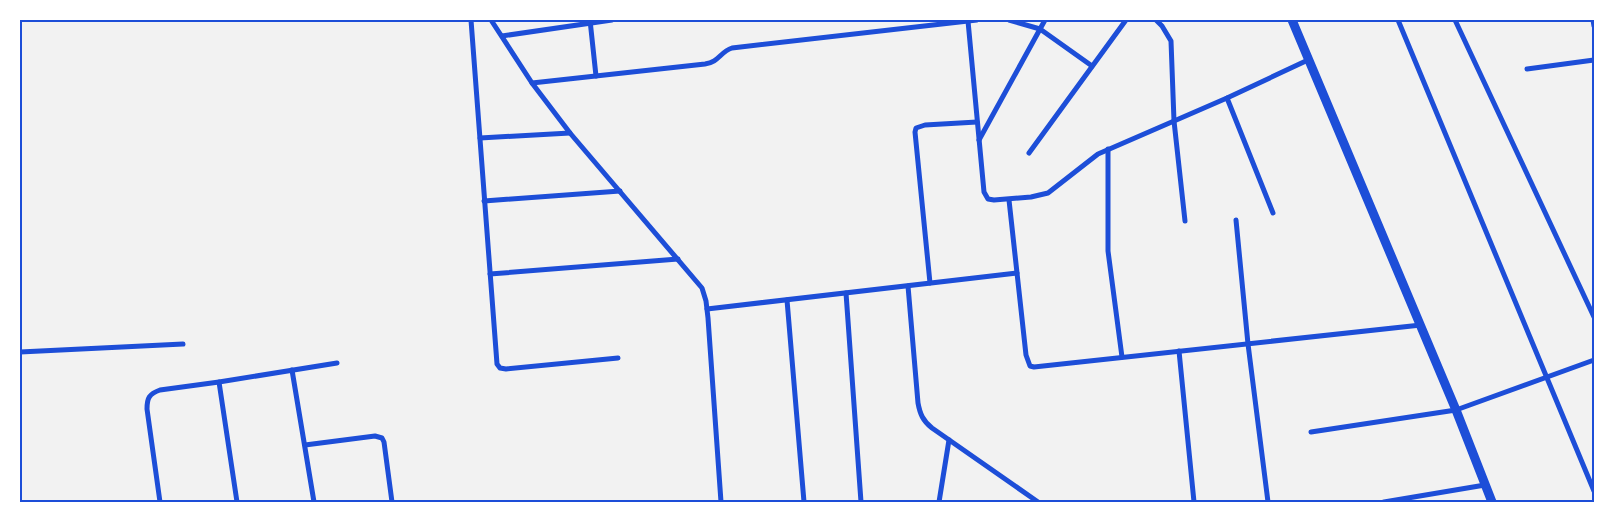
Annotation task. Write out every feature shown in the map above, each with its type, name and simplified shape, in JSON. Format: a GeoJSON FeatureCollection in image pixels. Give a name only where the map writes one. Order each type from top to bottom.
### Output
{"type":"FeatureCollection","features":[{"type":"Feature","properties":{"kind":"main road"},"geometry":{"type":"LineString","coordinates":[[1292,20],[1456,410],[1492,502]]}},
{"type":"Feature","properties":{"kind":"street"},"geometry":{"type":"LineString","coordinates":[[471,20],[497,364],[500,368],[506,369],[618,358]]}},
{"type":"Feature","properties":{"kind":"street"},"geometry":{"type":"LineString","coordinates":[[491,20],[532,83],[570,133],[702,288],[707,309],[722,502]]}},
{"type":"Feature","properties":{"kind":"street"},"geometry":{"type":"LineString","coordinates":[[502,36],[590,21],[612,20]]}},
{"type":"Feature","properties":{"kind":"street"},"geometry":{"type":"LineString","coordinates":[[532,83],[705,64],[714,62],[723,52],[732,48],[977,20]]}},
{"type":"Feature","properties":{"kind":"street"},"geometry":{"type":"LineString","coordinates":[[1009,20],[1040,30],[1092,66]]}},
{"type":"Feature","properties":{"kind":"street"},"geometry":{"type":"LineString","coordinates":[[979,140],[1045,20]]}},
{"type":"Feature","properties":{"kind":"street"},"geometry":{"type":"LineString","coordinates":[[1030,153],[1126,20]]}},
{"type":"Feature","properties":{"kind":"street"},"geometry":{"type":"LineString","coordinates":[[1156,20],[1162,26],[1170,41],[1174,121],[1184,222]]}},
{"type":"Feature","properties":{"kind":"street"},"geometry":{"type":"LineString","coordinates":[[1398,20],[1594,491]]}},
{"type":"Feature","properties":{"kind":"street"},"geometry":{"type":"LineString","coordinates":[[1455,20],[1594,316]]}},
{"type":"Feature","properties":{"kind":"street"},"geometry":{"type":"LineString","coordinates":[[1593,20],[1594,26]]}},
{"type":"Feature","properties":{"kind":"street"},"geometry":{"type":"LineString","coordinates":[[590,21],[596,76]]}},
{"type":"Feature","properties":{"kind":"street"},"geometry":{"type":"LineString","coordinates":[[968,21],[985,196],[988,199],[994,200],[1009,200],[1048,193],[1090,160],[1108,149],[1308,60]]}},
{"type":"Feature","properties":{"kind":"street"},"geometry":{"type":"LineString","coordinates":[[1527,70],[1594,60]]}},
{"type":"Feature","properties":{"kind":"street"},"geometry":{"type":"LineString","coordinates":[[1226,98],[1273,213]]}},
{"type":"Feature","properties":{"kind":"street"},"geometry":{"type":"LineString","coordinates":[[930,283],[916,128],[920,126],[977,122]]}},
{"type":"Feature","properties":{"kind":"street"},"geometry":{"type":"LineString","coordinates":[[480,138],[570,133]]}},
{"type":"Feature","properties":{"kind":"street"},"geometry":{"type":"LineString","coordinates":[[1108,149],[1108,251],[1122,357]]}},
{"type":"Feature","properties":{"kind":"street"},"geometry":{"type":"LineString","coordinates":[[484,201],[620,191]]}},
{"type":"Feature","properties":{"kind":"street"},"geometry":{"type":"LineString","coordinates":[[1009,200],[1026,355],[1030,366],[1420,325]]}},
{"type":"Feature","properties":{"kind":"street"},"geometry":{"type":"LineString","coordinates":[[1236,220],[1248,344],[1268,502]]}},
{"type":"Feature","properties":{"kind":"street"},"geometry":{"type":"LineString","coordinates":[[490,274],[678,259]]}},
{"type":"Feature","properties":{"kind":"street"},"geometry":{"type":"LineString","coordinates":[[707,309],[1017,273]]}},
{"type":"Feature","properties":{"kind":"street"},"geometry":{"type":"LineString","coordinates":[[908,286],[919,409],[925,422],[1038,502]]}},
{"type":"Feature","properties":{"kind":"street"},"geometry":{"type":"LineString","coordinates":[[846,293],[861,502]]}},
{"type":"Feature","properties":{"kind":"street"},"geometry":{"type":"LineString","coordinates":[[787,300],[804,502]]}},
{"type":"Feature","properties":{"kind":"street"},"geometry":{"type":"LineString","coordinates":[[1588,305],[1594,303]]}},
{"type":"Feature","properties":{"kind":"street"},"geometry":{"type":"LineString","coordinates":[[20,352],[184,344]]}},
{"type":"Feature","properties":{"kind":"street"},"geometry":{"type":"LineString","coordinates":[[1179,351],[1194,502]]}},
{"type":"Feature","properties":{"kind":"street"},"geometry":{"type":"LineString","coordinates":[[1311,432],[1456,410],[1594,360]]}},
{"type":"Feature","properties":{"kind":"street"},"geometry":{"type":"LineString","coordinates":[[160,502],[147,409],[147,398],[153,392],[337,363]]}},
{"type":"Feature","properties":{"kind":"street"},"geometry":{"type":"LineString","coordinates":[[292,370],[314,502]]}},
{"type":"Feature","properties":{"kind":"street"},"geometry":{"type":"LineString","coordinates":[[219,382],[237,502]]}},
{"type":"Feature","properties":{"kind":"street"},"geometry":{"type":"LineString","coordinates":[[305,445],[375,436],[382,438],[392,502]]}},
{"type":"Feature","properties":{"kind":"street"},"geometry":{"type":"LineString","coordinates":[[939,502],[949,440]]}},
{"type":"Feature","properties":{"kind":"street"},"geometry":{"type":"LineString","coordinates":[[1384,502],[1484,485]]}}]}
